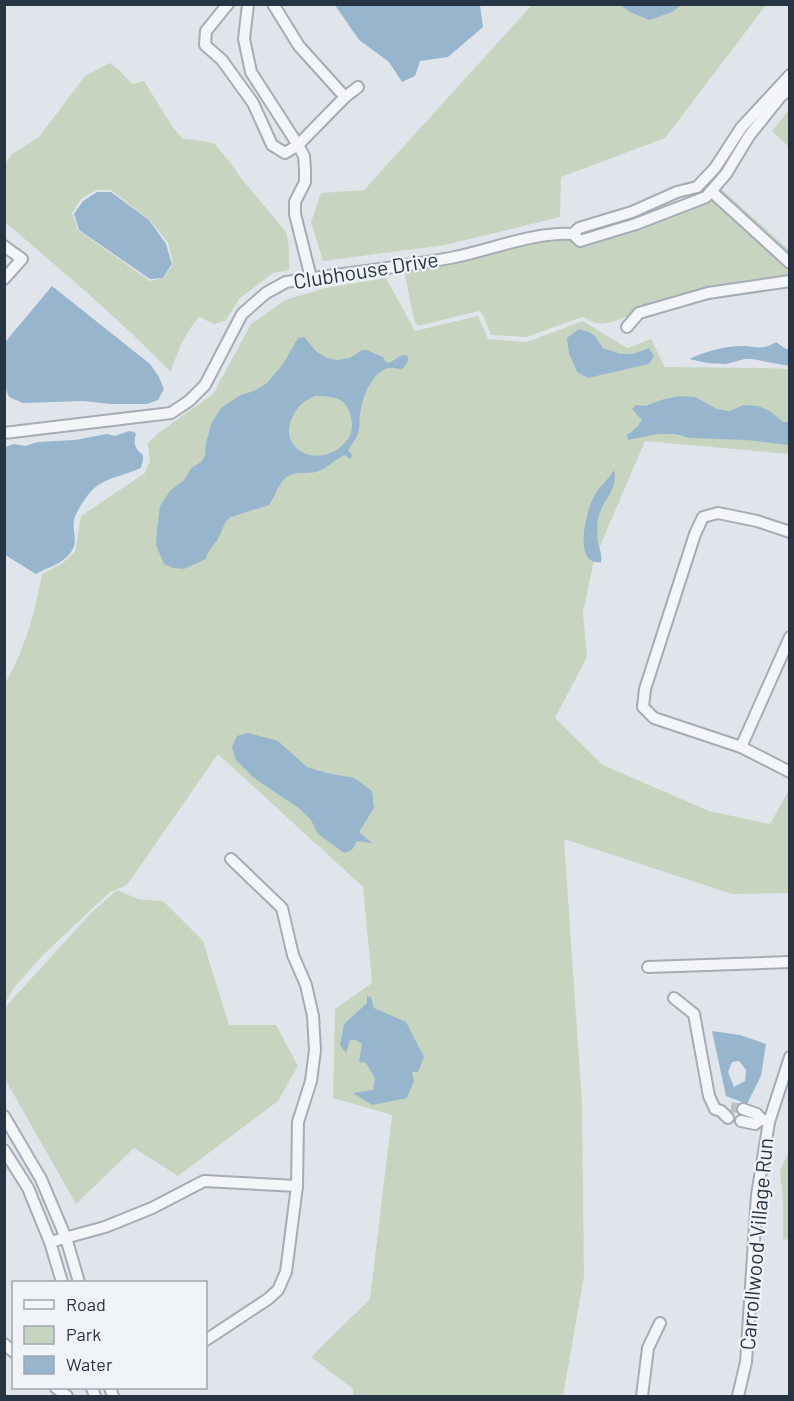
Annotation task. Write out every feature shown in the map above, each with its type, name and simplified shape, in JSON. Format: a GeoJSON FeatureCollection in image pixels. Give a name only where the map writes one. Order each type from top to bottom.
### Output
{"type":"FeatureCollection","features":[{"type":"Feature","properties":{"kind":"street"},"geometry":{"type":"LineString","coordinates":[[228,4],[206,31],[204,45],[222,60],[253,103],[272,145],[285,153],[298,145],[358,87]]}},
{"type":"Feature","properties":{"kind":"street"},"geometry":{"type":"LineString","coordinates":[[248,4],[244,39],[251,72],[304,156],[305,182],[295,201],[295,214],[311,278]]}},
{"type":"Feature","properties":{"kind":"street"},"geometry":{"type":"LineString","coordinates":[[273,4],[299,46],[345,98]]}},
{"type":"Feature","properties":{"kind":"street","name":"Clubhouse Drive"},"geometry":{"type":"LineString","coordinates":[[4,433],[171,413],[189,401],[205,385],[242,314],[275,287],[286,282],[437,260],[550,234],[573,234],[579,228],[632,212],[677,192],[697,187],[716,168],[741,128],[789,75]]}},
{"type":"Feature","properties":{"kind":"street","name":"Clubhouse Drive"},"geometry":{"type":"LineString","coordinates":[[573,234],[580,241],[636,224],[706,196],[726,174],[749,136],[789,89]]}},
{"type":"Feature","properties":{"kind":"street"},"geometry":{"type":"LineString","coordinates":[[711,191],[789,263]]}},
{"type":"Feature","properties":{"kind":"street"},"geometry":{"type":"LineString","coordinates":[[632,212],[636,224]]}},
{"type":"Feature","properties":{"kind":"street"},"geometry":{"type":"LineString","coordinates":[[4,246],[22,259],[4,279]]}},
{"type":"Feature","properties":{"kind":"street"},"geometry":{"type":"LineString","coordinates":[[627,327],[639,314],[708,293],[789,281]]}},
{"type":"Feature","properties":{"kind":"street"},"geometry":{"type":"LineString","coordinates":[[789,532],[757,521],[718,513],[704,516],[695,534],[645,689],[643,707],[654,718],[741,747],[789,772]]}},
{"type":"Feature","properties":{"kind":"street"},"geometry":{"type":"LineString","coordinates":[[741,747],[789,637]]}},
{"type":"Feature","properties":{"kind":"street"},"geometry":{"type":"LineString","coordinates":[[207,1339],[268,1299],[278,1290],[286,1272],[297,1186],[298,1122],[311,1081],[315,1050],[313,1016],[306,985],[293,955],[282,908],[231,859]]}},
{"type":"Feature","properties":{"kind":"street"},"geometry":{"type":"LineString","coordinates":[[648,967],[789,962]]}},
{"type":"Feature","properties":{"kind":"street"},"geometry":{"type":"LineString","coordinates":[[674,998],[694,1014],[709,1096],[715,1109],[727,1112]]}},
{"type":"Feature","properties":{"kind":"street","name":"Carrollwood Village Run"},"geometry":{"type":"LineString","coordinates":[[738,1396],[746,1362],[757,1195],[765,1121],[789,1057]]}},
{"type":"Feature","properties":{"kind":"street"},"geometry":{"type":"LineString","coordinates":[[742,1115],[757,1114],[765,1121]]}},
{"type":"Feature","properties":{"kind":"street"},"geometry":{"type":"LineString","coordinates":[[4,1116],[41,1179],[66,1238],[79,1281]]}},
{"type":"Feature","properties":{"kind":"street"},"geometry":{"type":"LineString","coordinates":[[4,1150],[28,1188],[50,1242],[62,1281]]}},
{"type":"Feature","properties":{"kind":"street"},"geometry":{"type":"LineString","coordinates":[[50,1242],[105,1227],[152,1208],[204,1181],[297,1186]]}},
{"type":"Feature","properties":{"kind":"street"},"geometry":{"type":"LineString","coordinates":[[642,1396],[648,1348],[660,1323]]}},
{"type":"Feature","properties":{"kind":"green space"},"geometry":{"type":"Polygon","coordinates":[[[532,5],[766,5],[665,138],[561,177],[560,217],[445,245],[323,261],[311,222],[321,193],[364,190],[532,5]]]}},
{"type":"Feature","properties":{"kind":"green space"},"geometry":{"type":"Polygon","coordinates":[[[110,63],[132,84],[144,81],[182,138],[214,143],[286,232],[289,247],[289,270],[273,273],[240,298],[225,321],[214,324],[199,317],[182,343],[171,372],[110,314],[5,222],[5,164],[12,154],[39,137],[85,76],[110,63]],[[96,190],[81,199],[72,213],[78,230],[150,281],[164,278],[173,264],[168,243],[150,220],[111,190],[96,190]]]}},
{"type":"Feature","properties":{"kind":"green space"},"geometry":{"type":"Polygon","coordinates":[[[789,110],[789,147],[772,131],[789,110]]]}},
{"type":"Feature","properties":{"kind":"green space"},"geometry":{"type":"Polygon","coordinates":[[[720,188],[789,250],[789,256],[718,190],[720,188]]]}},
{"type":"Feature","properties":{"kind":"green space"},"geometry":{"type":"Polygon","coordinates":[[[711,198],[786,267],[790,276],[609,322],[596,323],[582,317],[527,337],[491,335],[479,311],[418,326],[414,320],[404,270],[479,257],[550,239],[570,239],[577,245],[634,231],[711,198]]]}},
{"type":"Feature","properties":{"kind":"green space"},"geometry":{"type":"Polygon","coordinates":[[[386,278],[415,331],[478,316],[488,339],[527,342],[583,321],[627,348],[651,339],[665,367],[789,369],[789,454],[645,441],[594,560],[583,612],[587,657],[555,718],[603,765],[709,811],[770,824],[790,788],[789,893],[732,894],[564,839],[582,1103],[584,1276],[563,1396],[353,1396],[353,1389],[311,1357],[370,1299],[392,1115],[333,1098],[335,1009],[372,983],[363,887],[218,754],[127,885],[110,892],[42,956],[13,989],[5,1003],[5,683],[28,630],[42,574],[61,564],[75,552],[81,516],[145,473],[150,461],[148,443],[213,394],[251,324],[285,300],[326,288],[386,278]]]}},
{"type":"Feature","properties":{"kind":"green space"},"geometry":{"type":"Polygon","coordinates":[[[117,890],[138,899],[163,901],[203,941],[229,1025],[276,1025],[298,1066],[278,1101],[178,1176],[134,1148],[76,1204],[5,1079],[5,1011],[8,1004],[91,913],[117,890]]]}},
{"type":"Feature","properties":{"kind":"green space"},"geometry":{"type":"Polygon","coordinates":[[[789,1151],[789,1240],[783,1239],[780,1171],[789,1151]]]}},
{"type":"Feature","properties":{"kind":"water"},"geometry":{"type":"Polygon","coordinates":[[[335,5],[480,5],[483,27],[448,57],[420,61],[415,76],[402,82],[389,62],[359,40],[335,5]]]}},
{"type":"Feature","properties":{"kind":"water"},"geometry":{"type":"Polygon","coordinates":[[[620,5],[681,5],[672,12],[650,20],[620,5]]]}},
{"type":"Feature","properties":{"kind":"water"},"geometry":{"type":"Polygon","coordinates":[[[97,192],[111,192],[149,220],[166,244],[172,264],[163,278],[150,279],[79,230],[74,214],[83,201],[97,192]]]}},
{"type":"Feature","properties":{"kind":"water"},"geometry":{"type":"Polygon","coordinates":[[[52,286],[150,364],[164,389],[158,400],[147,404],[84,401],[23,403],[9,397],[5,387],[6,341],[52,286]]]}},
{"type":"Feature","properties":{"kind":"water"},"geometry":{"type":"Polygon","coordinates":[[[579,329],[595,336],[603,348],[621,354],[633,354],[649,348],[654,356],[649,364],[588,378],[577,372],[569,353],[567,338],[579,329]]]}},
{"type":"Feature","properties":{"kind":"water"},"geometry":{"type":"Polygon","coordinates":[[[304,337],[317,352],[327,358],[337,360],[350,358],[362,350],[367,350],[383,357],[388,363],[404,355],[407,355],[408,361],[402,369],[390,368],[382,371],[372,381],[361,409],[358,432],[348,450],[353,456],[349,459],[345,455],[316,472],[297,473],[287,477],[281,483],[269,505],[231,517],[226,521],[206,559],[184,569],[164,564],[156,545],[160,506],[170,491],[184,480],[191,468],[201,462],[205,456],[206,442],[212,422],[221,408],[239,396],[267,383],[283,364],[298,338],[304,337]],[[315,396],[300,405],[289,427],[290,438],[295,447],[303,453],[314,456],[337,449],[348,439],[352,430],[350,413],[342,401],[332,397],[315,396]]]}},
{"type":"Feature","properties":{"kind":"water"},"geometry":{"type":"Polygon","coordinates":[[[776,342],[789,349],[789,366],[752,359],[726,364],[689,359],[720,348],[762,347],[776,342]]]}},
{"type":"Feature","properties":{"kind":"water"},"geometry":{"type":"Polygon","coordinates":[[[679,396],[695,397],[717,409],[729,411],[744,405],[758,406],[770,411],[783,422],[789,422],[789,445],[746,440],[690,438],[675,434],[657,434],[628,440],[627,435],[642,420],[632,409],[636,405],[645,406],[679,396]]]}},
{"type":"Feature","properties":{"kind":"water"},"geometry":{"type":"Polygon","coordinates":[[[129,431],[136,434],[135,446],[143,455],[141,468],[108,480],[90,492],[75,516],[75,544],[68,556],[36,574],[5,555],[5,447],[14,444],[25,446],[38,442],[75,440],[107,434],[115,436],[129,431]]]}},
{"type":"Feature","properties":{"kind":"water"},"geometry":{"type":"Polygon","coordinates":[[[614,470],[614,483],[598,519],[597,537],[601,562],[592,561],[586,555],[584,545],[586,522],[592,500],[614,470]]]}},
{"type":"Feature","properties":{"kind":"water"},"geometry":{"type":"Polygon","coordinates":[[[248,733],[278,741],[307,767],[354,778],[372,791],[374,808],[359,832],[372,843],[357,841],[352,850],[344,853],[318,834],[311,820],[300,809],[254,778],[236,760],[232,747],[237,736],[248,733]]]}},
{"type":"Feature","properties":{"kind":"water"},"geometry":{"type":"Polygon","coordinates":[[[367,996],[371,997],[374,1008],[406,1022],[424,1057],[418,1072],[412,1072],[414,1081],[407,1098],[372,1105],[353,1093],[373,1090],[375,1078],[366,1063],[359,1062],[362,1044],[356,1040],[350,1040],[346,1053],[340,1045],[344,1024],[367,1003],[367,996]]]}},
{"type":"Feature","properties":{"kind":"water"},"geometry":{"type":"Polygon","coordinates":[[[712,1031],[740,1035],[766,1044],[761,1076],[747,1104],[726,1096],[712,1031]],[[739,1061],[732,1062],[728,1072],[734,1087],[745,1081],[746,1070],[739,1061]]]}},
{"type":"Feature","properties":{"kind":"tunnel"},"geometry":{"type":"LineString","coordinates":[[731,1107],[743,1109]]}}]}
